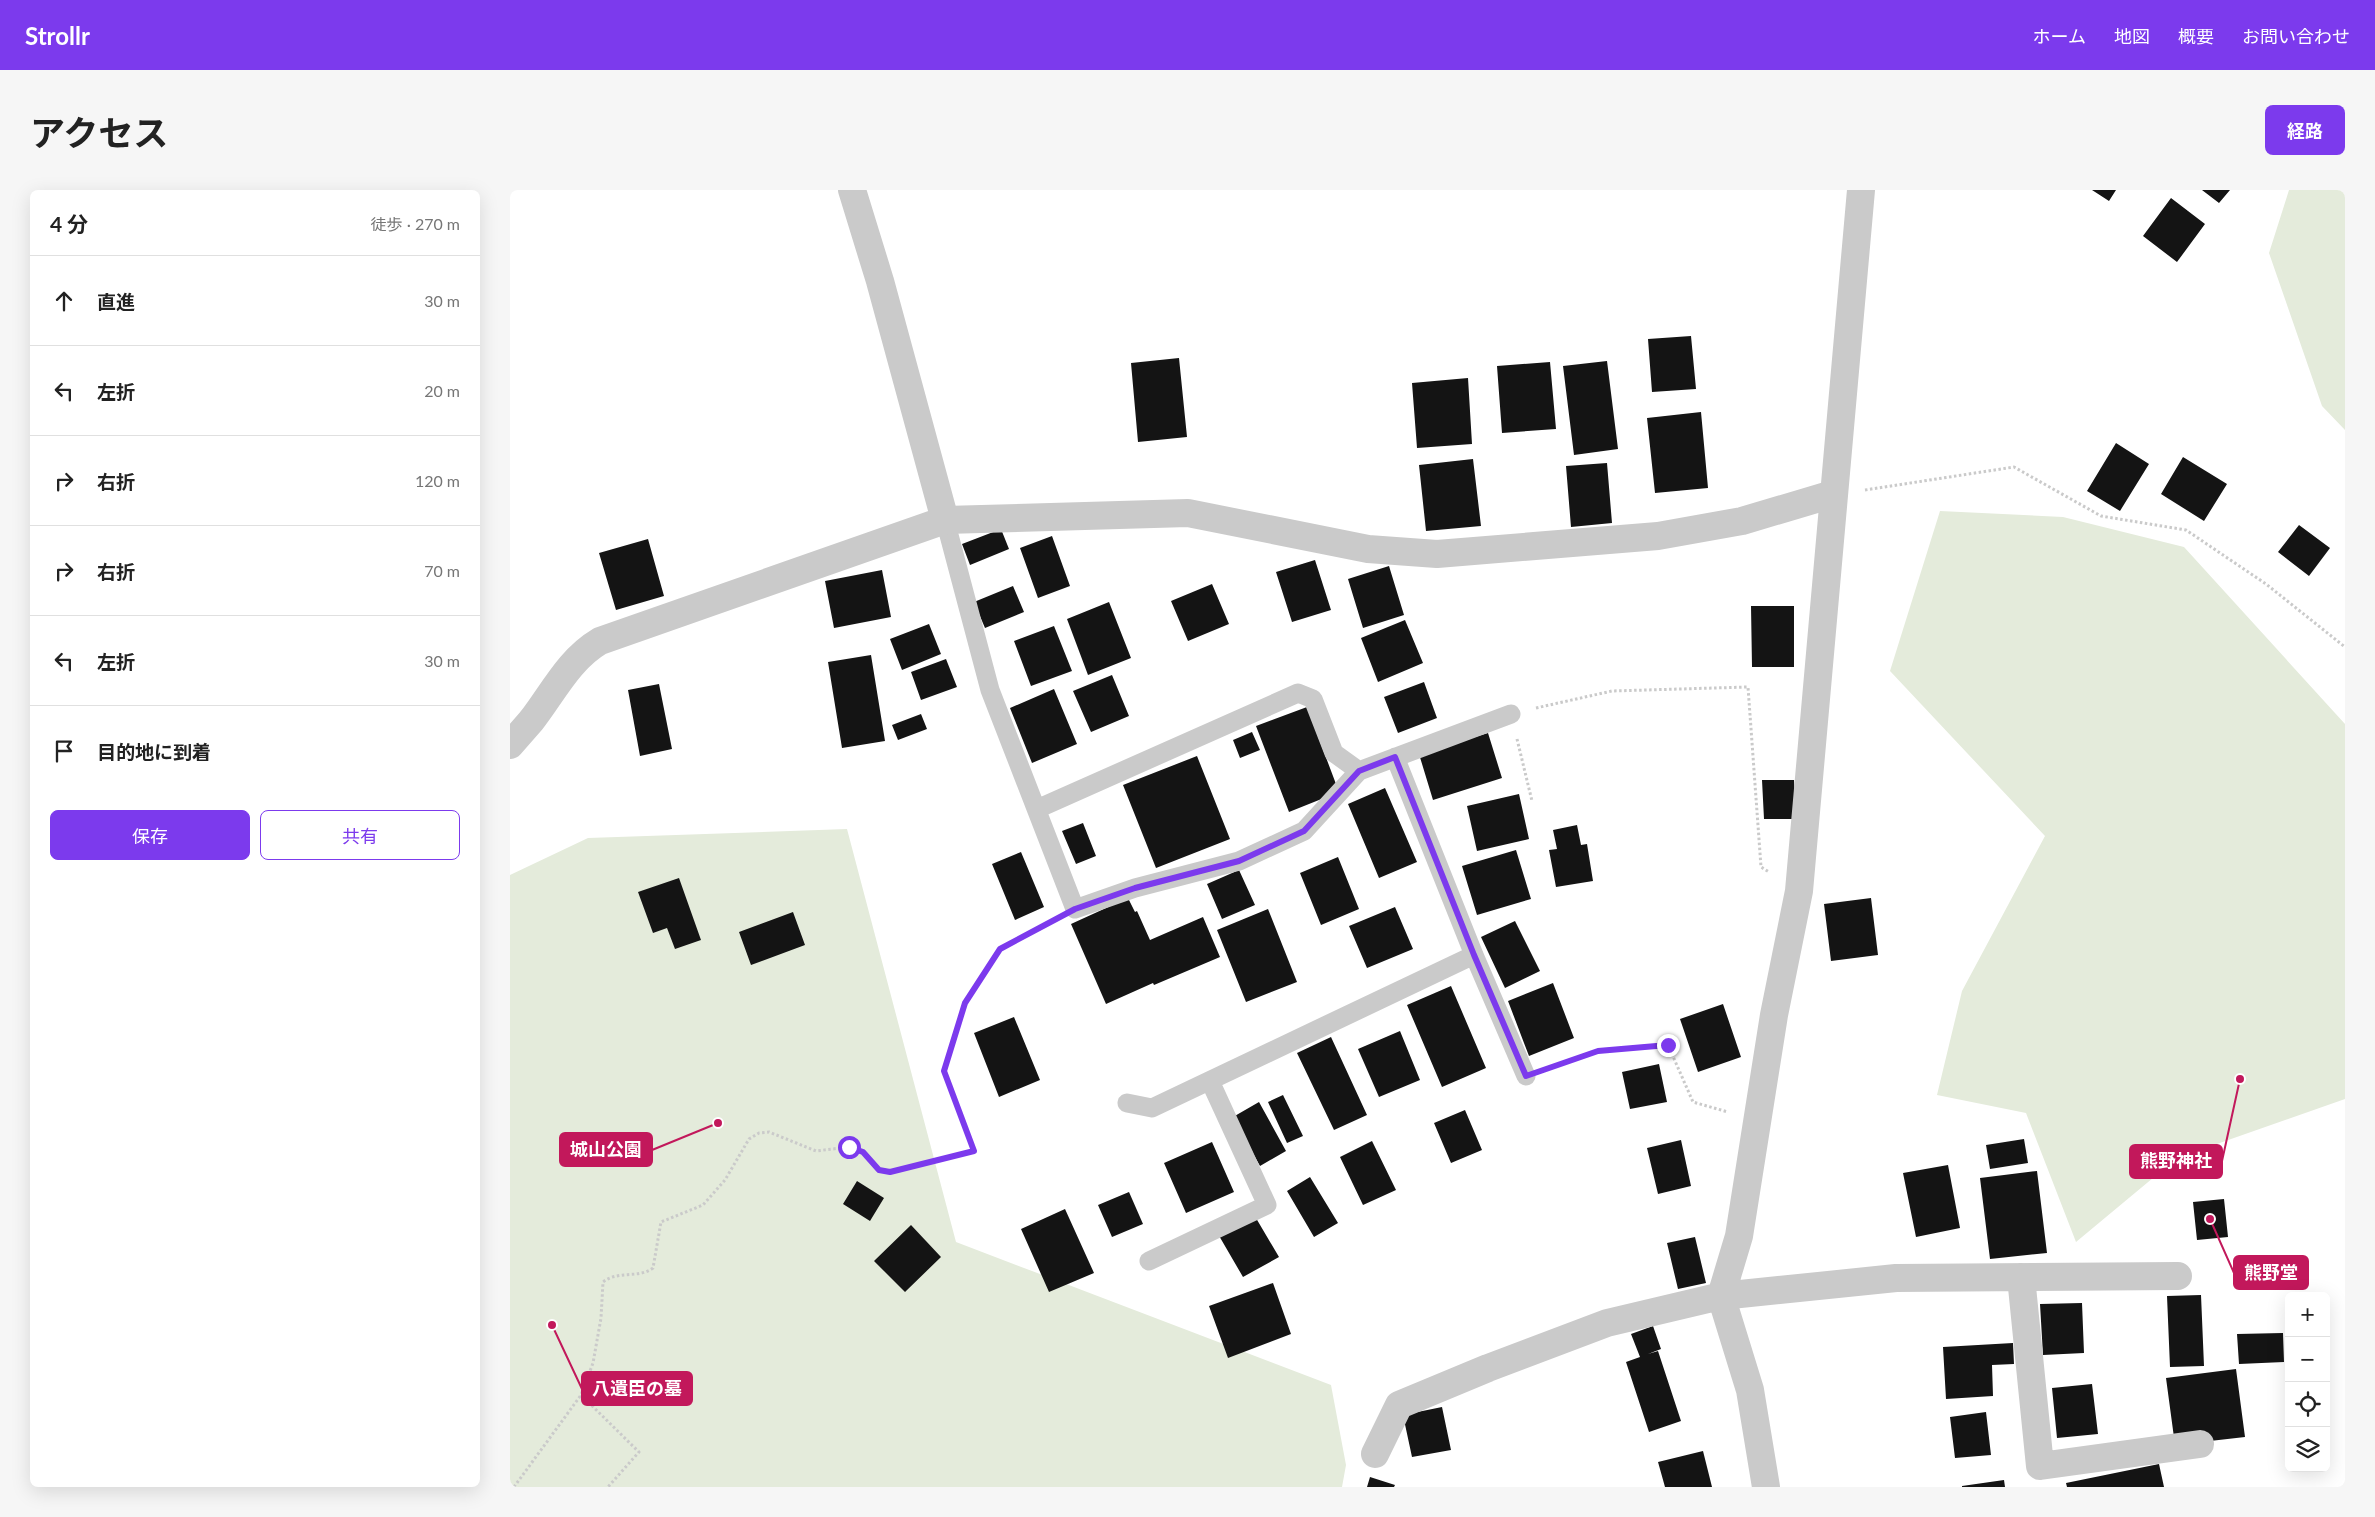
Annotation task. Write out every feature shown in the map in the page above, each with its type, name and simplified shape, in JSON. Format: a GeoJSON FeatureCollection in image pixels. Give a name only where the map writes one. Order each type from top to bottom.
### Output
{"type":"FeatureCollection","features":[{"type":"Feature","properties":{"kind":"street"},"geometry":{"type":"LineString","coordinates":[[852,190],[880,281],[945,520]]}},
{"type":"Feature","properties":{"kind":"street"},"geometry":{"type":"LineString","coordinates":[[1766,1487],[1750,1390],[1721,1296],[1739,1236],[1774,1015],[1799,891],[1861,190]]}},
{"type":"Feature","properties":{"kind":"street"},"geometry":{"type":"LineString","coordinates":[[510,745],[531,722],[572,664],[585,650],[600,641],[945,520],[1188,513],[1368,549],[1437,554],[1658,536],[1742,520],[1833,494]]}},
{"type":"Feature","properties":{"kind":"street"},"geometry":{"type":"LineString","coordinates":[[1375,1454],[1399,1405],[1488,1368],[1607,1323],[1721,1296],[1896,1278],[2178,1276]]}},
{"type":"Feature","properties":{"kind":"street"},"geometry":{"type":"LineString","coordinates":[[2021,1277],[2040,1466],[2200,1444]]}},
{"type":"Feature","properties":{"kind":"lane"},"geometry":{"type":"LineString","coordinates":[[945,520],[990,690],[1075,909],[1135,888],[1239,861],[1304,831],[1359,771],[1511,714]]}},
{"type":"Feature","properties":{"kind":"lane"},"geometry":{"type":"LineString","coordinates":[[1037,809],[1298,693],[1313,699],[1334,753],[1359,771]]}},
{"type":"Feature","properties":{"kind":"lane"},"geometry":{"type":"LineString","coordinates":[[1395,757],[1474,955],[1526,1076]]}},
{"type":"Feature","properties":{"kind":"lane"},"geometry":{"type":"LineString","coordinates":[[1127,1103],[1152,1108],[1474,955]]}},
{"type":"Feature","properties":{"kind":"lane"},"geometry":{"type":"LineString","coordinates":[[1149,1260],[1267,1205],[1210,1081]]}},
{"type":"Feature","properties":{"kind":"path"},"geometry":{"type":"LineString","coordinates":[[1833,494],[2014,467],[2101,516],[2186,530],[2266,584],[2345,647]]}},
{"type":"Feature","properties":{"kind":"path"},"geometry":{"type":"LineString","coordinates":[[1532,801],[1511,714],[1612,691],[1748,687],[1761,867],[1799,891]]}},
{"type":"Feature","properties":{"kind":"path"},"geometry":{"type":"LineString","coordinates":[[514,1487],[580,1395],[593,1363],[601,1318],[603,1282],[611,1276],[646,1274],[653,1268],[661,1222],[703,1205],[725,1180],[749,1139],[769,1132],[816,1151],[849,1147],[863,1152],[879,1170],[890,1172],[974,1151],[944,1071],[965,1003],[1000,949],[1075,909]]}},
{"type":"Feature","properties":{"kind":"path"},"geometry":{"type":"LineString","coordinates":[[1526,1076],[1598,1051],[1668,1045],[1693,1102],[1758,1122]]}},
{"type":"Feature","properties":{"kind":"path"},"geometry":{"type":"LineString","coordinates":[[580,1395],[640,1452],[608,1487]]}},
{"type":"Feature","properties":{"kind":"green space"},"geometry":{"type":"Polygon","coordinates":[[[2289,190],[2345,190],[2345,430],[2322,406],[2269,253],[2289,190]]]}},
{"type":"Feature","properties":{"kind":"green space"},"geometry":{"type":"Polygon","coordinates":[[[1940,511],[2063,517],[2184,547],[2345,724],[2345,1099],[2177,1158],[2076,1242],[2026,1113],[1937,1095],[1962,991],[2045,836],[1890,671],[1940,511]]]}},
{"type":"Feature","properties":{"kind":"green space"},"geometry":{"type":"Polygon","coordinates":[[[847,829],[956,1242],[1331,1385],[1346,1465],[1342,1487],[510,1487],[510,875],[588,838],[847,829]]]}},
{"type":"Feature","properties":{"kind":"building"},"geometry":{"type":"Polygon","coordinates":[[[2092,190],[2116,190],[2109,201],[2092,190]]]}},
{"type":"Feature","properties":{"kind":"building"},"geometry":{"type":"Polygon","coordinates":[[[2202,190],[2230,190],[2219,203],[2202,190]]]}},
{"type":"Feature","properties":{"kind":"building"},"geometry":{"type":"Polygon","coordinates":[[[2171,198],[2205,224],[2177,262],[2143,236],[2171,198]]]}},
{"type":"Feature","properties":{"kind":"building"},"geometry":{"type":"Polygon","coordinates":[[[1691,336],[1696,389],[1652,392],[1648,339],[1691,336]]]}},
{"type":"Feature","properties":{"kind":"building"},"geometry":{"type":"Polygon","coordinates":[[[1179,358],[1187,437],[1138,442],[1131,363],[1179,358]]]}},
{"type":"Feature","properties":{"kind":"building"},"geometry":{"type":"Polygon","coordinates":[[[1607,361],[1618,449],[1574,455],[1563,366],[1607,361]]]}},
{"type":"Feature","properties":{"kind":"building"},"geometry":{"type":"Polygon","coordinates":[[[1550,362],[1556,429],[1502,433],[1497,366],[1550,362]]]}},
{"type":"Feature","properties":{"kind":"building"},"geometry":{"type":"Polygon","coordinates":[[[1468,378],[1472,444],[1417,448],[1412,383],[1468,378]]]}},
{"type":"Feature","properties":{"kind":"building"},"geometry":{"type":"Polygon","coordinates":[[[1701,412],[1708,488],[1655,493],[1647,418],[1701,412]]]}},
{"type":"Feature","properties":{"kind":"building"},"geometry":{"type":"Polygon","coordinates":[[[2116,443],[2149,464],[2120,511],[2087,491],[2116,443]]]}},
{"type":"Feature","properties":{"kind":"building"},"geometry":{"type":"Polygon","coordinates":[[[2183,457],[2227,484],[2204,521],[2161,494],[2183,457]]]}},
{"type":"Feature","properties":{"kind":"building"},"geometry":{"type":"Polygon","coordinates":[[[1473,459],[1481,526],[1426,531],[1419,465],[1473,459]]]}},
{"type":"Feature","properties":{"kind":"building"},"geometry":{"type":"Polygon","coordinates":[[[1607,463],[1612,523],[1571,527],[1566,466],[1607,463]]]}},
{"type":"Feature","properties":{"kind":"building"},"geometry":{"type":"Polygon","coordinates":[[[2299,525],[2330,548],[2309,576],[2278,552],[2299,525]]]}},
{"type":"Feature","properties":{"kind":"building"},"geometry":{"type":"Polygon","coordinates":[[[1001,529],[1009,549],[970,565],[962,544],[1001,529]]]}},
{"type":"Feature","properties":{"kind":"building"},"geometry":{"type":"Polygon","coordinates":[[[1052,536],[1070,586],[1038,598],[1020,548],[1052,536]]]}},
{"type":"Feature","properties":{"kind":"building"},"geometry":{"type":"Polygon","coordinates":[[[648,539],[664,596],[616,610],[599,553],[648,539]]]}},
{"type":"Feature","properties":{"kind":"building"},"geometry":{"type":"Polygon","coordinates":[[[1315,560],[1331,610],[1292,622],[1276,572],[1315,560]]]}},
{"type":"Feature","properties":{"kind":"building"},"geometry":{"type":"Polygon","coordinates":[[[1389,566],[1404,615],[1363,628],[1348,579],[1389,566]]]}},
{"type":"Feature","properties":{"kind":"building"},"geometry":{"type":"Polygon","coordinates":[[[882,570],[891,617],[834,628],[825,581],[882,570]]]}},
{"type":"Feature","properties":{"kind":"building"},"geometry":{"type":"Polygon","coordinates":[[[1212,584],[1229,624],[1188,641],[1171,601],[1212,584]]]}},
{"type":"Feature","properties":{"kind":"building"},"geometry":{"type":"Polygon","coordinates":[[[1013,586],[1024,612],[985,628],[974,602],[1013,586]]]}},
{"type":"Feature","properties":{"kind":"building"},"geometry":{"type":"Polygon","coordinates":[[[1109,602],[1131,658],[1088,675],[1067,619],[1109,602]]]}},
{"type":"Feature","properties":{"kind":"building"},"geometry":{"type":"Polygon","coordinates":[[[1751,606],[1794,606],[1794,667],[1752,667],[1751,606]]]}},
{"type":"Feature","properties":{"kind":"building"},"geometry":{"type":"Polygon","coordinates":[[[1405,620],[1423,663],[1378,682],[1361,638],[1405,620]]]}},
{"type":"Feature","properties":{"kind":"building"},"geometry":{"type":"Polygon","coordinates":[[[929,624],[941,654],[902,670],[890,639],[929,624]]]}},
{"type":"Feature","properties":{"kind":"building"},"geometry":{"type":"Polygon","coordinates":[[[1054,626],[1072,671],[1031,686],[1014,641],[1054,626]]]}},
{"type":"Feature","properties":{"kind":"building"},"geometry":{"type":"Polygon","coordinates":[[[871,655],[885,741],[842,748],[828,662],[871,655]]]}},
{"type":"Feature","properties":{"kind":"building"},"geometry":{"type":"Polygon","coordinates":[[[946,659],[957,687],[921,700],[911,672],[946,659]]]}},
{"type":"Feature","properties":{"kind":"building"},"geometry":{"type":"Polygon","coordinates":[[[1112,675],[1129,716],[1091,732],[1073,691],[1112,675]]]}},
{"type":"Feature","properties":{"kind":"building"},"geometry":{"type":"Polygon","coordinates":[[[1424,682],[1437,718],[1398,733],[1384,697],[1424,682]]]}},
{"type":"Feature","properties":{"kind":"building"},"geometry":{"type":"Polygon","coordinates":[[[659,684],[672,749],[640,756],[628,690],[659,684]]]}},
{"type":"Feature","properties":{"kind":"building"},"geometry":{"type":"Polygon","coordinates":[[[1054,689],[1077,744],[1032,763],[1010,708],[1054,689]]]}},
{"type":"Feature","properties":{"kind":"building"},"geometry":{"type":"Polygon","coordinates":[[[1307,707],[1339,792],[1289,812],[1256,726],[1307,707]]]}},
{"type":"Feature","properties":{"kind":"building"},"geometry":{"type":"Polygon","coordinates":[[[921,714],[927,729],[898,740],[892,725],[921,714]]]}},
{"type":"Feature","properties":{"kind":"building"},"geometry":{"type":"Polygon","coordinates":[[[1252,732],[1260,750],[1240,758],[1233,740],[1252,732]]]}},
{"type":"Feature","properties":{"kind":"building"},"geometry":{"type":"Polygon","coordinates":[[[1488,733],[1502,778],[1433,800],[1419,754],[1488,733]]]}},
{"type":"Feature","properties":{"kind":"building"},"geometry":{"type":"Polygon","coordinates":[[[1197,756],[1230,839],[1156,868],[1123,785],[1197,756]]]}},
{"type":"Feature","properties":{"kind":"building"},"geometry":{"type":"Polygon","coordinates":[[[1762,780],[1794,780],[1796,819],[1764,819],[1762,780]]]}},
{"type":"Feature","properties":{"kind":"building"},"geometry":{"type":"Polygon","coordinates":[[[1385,788],[1417,862],[1379,878],[1348,804],[1385,788]]]}},
{"type":"Feature","properties":{"kind":"building"},"geometry":{"type":"Polygon","coordinates":[[[1519,794],[1529,839],[1477,851],[1467,806],[1519,794]]]}},
{"type":"Feature","properties":{"kind":"building"},"geometry":{"type":"Polygon","coordinates":[[[1083,823],[1096,856],[1076,864],[1062,831],[1083,823]]]}},
{"type":"Feature","properties":{"kind":"building"},"geometry":{"type":"Polygon","coordinates":[[[1577,825],[1581,845],[1587,844],[1593,881],[1556,887],[1549,850],[1557,849],[1553,830],[1577,825]]]}},
{"type":"Feature","properties":{"kind":"building"},"geometry":{"type":"Polygon","coordinates":[[[1516,850],[1531,899],[1477,915],[1462,866],[1516,850]]]}},
{"type":"Feature","properties":{"kind":"building"},"geometry":{"type":"Polygon","coordinates":[[[1021,852],[1044,907],[1015,920],[992,864],[1021,852]]]}},
{"type":"Feature","properties":{"kind":"building"},"geometry":{"type":"Polygon","coordinates":[[[1338,857],[1359,909],[1321,925],[1300,873],[1338,857]]]}},
{"type":"Feature","properties":{"kind":"building"},"geometry":{"type":"Polygon","coordinates":[[[1239,870],[1255,905],[1222,919],[1207,884],[1239,870]]]}},
{"type":"Feature","properties":{"kind":"building"},"geometry":{"type":"Polygon","coordinates":[[[679,878],[701,940],[675,949],[667,928],[653,933],[638,892],[679,878]]]}},
{"type":"Feature","properties":{"kind":"building"},"geometry":{"type":"Polygon","coordinates":[[[1128,898],[1135,912],[1137,911],[1150,940],[1203,917],[1220,957],[1154,985],[1153,983],[1106,1004],[1071,924],[1128,898]]]}},
{"type":"Feature","properties":{"kind":"building"},"geometry":{"type":"Polygon","coordinates":[[[1871,898],[1878,955],[1831,961],[1824,904],[1871,898]]]}},
{"type":"Feature","properties":{"kind":"building"},"geometry":{"type":"Polygon","coordinates":[[[1395,907],[1413,949],[1367,968],[1349,926],[1395,907]]]}},
{"type":"Feature","properties":{"kind":"building"},"geometry":{"type":"Polygon","coordinates":[[[1268,909],[1297,982],[1246,1002],[1217,930],[1268,909]]]}},
{"type":"Feature","properties":{"kind":"building"},"geometry":{"type":"Polygon","coordinates":[[[793,912],[805,945],[751,965],[739,932],[793,912]]]}},
{"type":"Feature","properties":{"kind":"building"},"geometry":{"type":"Polygon","coordinates":[[[1515,921],[1540,971],[1505,988],[1481,937],[1515,921]]]}},
{"type":"Feature","properties":{"kind":"building"},"geometry":{"type":"Polygon","coordinates":[[[1553,983],[1574,1038],[1529,1056],[1508,1001],[1553,983]]]}},
{"type":"Feature","properties":{"kind":"building"},"geometry":{"type":"Polygon","coordinates":[[[1451,986],[1486,1068],[1442,1087],[1407,1005],[1451,986]]]}},
{"type":"Feature","properties":{"kind":"building"},"geometry":{"type":"Polygon","coordinates":[[[1723,1004],[1741,1057],[1698,1072],[1680,1019],[1723,1004]]]}},
{"type":"Feature","properties":{"kind":"building"},"geometry":{"type":"Polygon","coordinates":[[[1014,1017],[1040,1080],[999,1097],[974,1033],[1014,1017]]]}},
{"type":"Feature","properties":{"kind":"building"},"geometry":{"type":"Polygon","coordinates":[[[1400,1031],[1420,1080],[1379,1097],[1358,1049],[1400,1031]]]}},
{"type":"Feature","properties":{"kind":"building"},"geometry":{"type":"Polygon","coordinates":[[[1331,1037],[1367,1115],[1334,1130],[1297,1053],[1331,1037]]]}},
{"type":"Feature","properties":{"kind":"building"},"geometry":{"type":"Polygon","coordinates":[[[1659,1064],[1667,1102],[1630,1109],[1622,1072],[1659,1064]]]}},
{"type":"Feature","properties":{"kind":"building"},"geometry":{"type":"Polygon","coordinates":[[[2242,1074],[2245,1081],[2239,1083],[2236,1076],[2242,1074]]]}},
{"type":"Feature","properties":{"kind":"building"},"geometry":{"type":"Polygon","coordinates":[[[1283,1095],[1303,1136],[1287,1143],[1268,1102],[1283,1095]]]}},
{"type":"Feature","properties":{"kind":"building"},"geometry":{"type":"Polygon","coordinates":[[[1259,1102],[1286,1151],[1260,1166],[1233,1117],[1259,1102]]]}},
{"type":"Feature","properties":{"kind":"building"},"geometry":{"type":"Polygon","coordinates":[[[1465,1110],[1482,1150],[1451,1163],[1434,1123],[1465,1110]]]}},
{"type":"Feature","properties":{"kind":"building"},"geometry":{"type":"Polygon","coordinates":[[[2024,1139],[2028,1163],[1990,1169],[1986,1145],[2024,1139]]]}},
{"type":"Feature","properties":{"kind":"building"},"geometry":{"type":"Polygon","coordinates":[[[1681,1140],[1691,1186],[1658,1194],[1647,1148],[1681,1140]]]}},
{"type":"Feature","properties":{"kind":"building"},"geometry":{"type":"Polygon","coordinates":[[[1372,1141],[1396,1190],[1363,1205],[1340,1157],[1372,1141]]]}},
{"type":"Feature","properties":{"kind":"building"},"geometry":{"type":"Polygon","coordinates":[[[1212,1142],[1234,1192],[1186,1213],[1164,1163],[1212,1142]]]}},
{"type":"Feature","properties":{"kind":"building"},"geometry":{"type":"Polygon","coordinates":[[[1948,1165],[1960,1228],[1916,1237],[1903,1173],[1948,1165]]]}},
{"type":"Feature","properties":{"kind":"building"},"geometry":{"type":"Polygon","coordinates":[[[2037,1171],[2047,1253],[1990,1259],[1980,1178],[2037,1171]]]}},
{"type":"Feature","properties":{"kind":"building"},"geometry":{"type":"Polygon","coordinates":[[[1310,1177],[1338,1223],[1314,1237],[1287,1191],[1310,1177]]]}},
{"type":"Feature","properties":{"kind":"building"},"geometry":{"type":"Polygon","coordinates":[[[857,1181],[884,1198],[870,1221],[843,1204],[857,1181]]]}},
{"type":"Feature","properties":{"kind":"building"},"geometry":{"type":"Polygon","coordinates":[[[1129,1192],[1143,1224],[1112,1237],[1098,1205],[1129,1192]]]}},
{"type":"Feature","properties":{"kind":"building"},"geometry":{"type":"Polygon","coordinates":[[[2224,1199],[2228,1237],[2197,1240],[2193,1202],[2224,1199]]]}},
{"type":"Feature","properties":{"kind":"building"},"geometry":{"type":"Polygon","coordinates":[[[1065,1209],[1094,1273],[1049,1292],[1021,1229],[1065,1209]]]}},
{"type":"Feature","properties":{"kind":"building"},"geometry":{"type":"Polygon","coordinates":[[[1253,1213],[1279,1257],[1243,1277],[1218,1234],[1253,1213]]]}},
{"type":"Feature","properties":{"kind":"building"},"geometry":{"type":"Polygon","coordinates":[[[911,1225],[941,1257],[905,1292],[874,1261],[911,1225]]]}},
{"type":"Feature","properties":{"kind":"building"},"geometry":{"type":"Polygon","coordinates":[[[1695,1237],[1706,1283],[1678,1289],[1667,1243],[1695,1237]]]}},
{"type":"Feature","properties":{"kind":"building"},"geometry":{"type":"Polygon","coordinates":[[[1273,1283],[1291,1334],[1228,1358],[1209,1306],[1273,1283]]]}},
{"type":"Feature","properties":{"kind":"building"},"geometry":{"type":"Polygon","coordinates":[[[2201,1295],[2204,1366],[2170,1367],[2167,1296],[2201,1295]]]}},
{"type":"Feature","properties":{"kind":"building"},"geometry":{"type":"Polygon","coordinates":[[[2082,1303],[2084,1353],[2043,1355],[2040,1304],[2082,1303]]]}},
{"type":"Feature","properties":{"kind":"building"},"geometry":{"type":"Polygon","coordinates":[[[1653,1326],[1661,1349],[1648,1354],[1658,1351],[1681,1421],[1649,1432],[1626,1362],[1640,1357],[1631,1334],[1653,1326]]]}},
{"type":"Feature","properties":{"kind":"building"},"geometry":{"type":"Polygon","coordinates":[[[2283,1333],[2284,1362],[2239,1364],[2237,1334],[2283,1333]]]}},
{"type":"Feature","properties":{"kind":"building"},"geometry":{"type":"Polygon","coordinates":[[[2013,1343],[2014,1364],[1992,1365],[1993,1396],[1946,1399],[1943,1347],[2013,1343]]]}},
{"type":"Feature","properties":{"kind":"building"},"geometry":{"type":"Polygon","coordinates":[[[2236,1369],[2245,1437],[2175,1445],[2166,1378],[2236,1369]]]}},
{"type":"Feature","properties":{"kind":"building"},"geometry":{"type":"Polygon","coordinates":[[[2092,1384],[2098,1434],[2057,1438],[2052,1388],[2092,1384]]]}},
{"type":"Feature","properties":{"kind":"building"},"geometry":{"type":"Polygon","coordinates":[[[1442,1407],[1451,1450],[1412,1457],[1403,1415],[1442,1407]]]}},
{"type":"Feature","properties":{"kind":"building"},"geometry":{"type":"Polygon","coordinates":[[[1986,1412],[1991,1455],[1955,1458],[1950,1417],[1986,1412]]]}},
{"type":"Feature","properties":{"kind":"building"},"geometry":{"type":"Polygon","coordinates":[[[1703,1451],[1712,1487],[1665,1487],[1658,1462],[1703,1451]]]}},
{"type":"Feature","properties":{"kind":"building"},"geometry":{"type":"Polygon","coordinates":[[[2159,1464],[2164,1487],[2067,1487],[2066,1483],[2159,1464]]]}},
{"type":"Feature","properties":{"kind":"building"},"geometry":{"type":"Polygon","coordinates":[[[1370,1477],[1395,1485],[1394,1487],[1367,1487],[1370,1477]]]}},
{"type":"Feature","properties":{"kind":"building"},"geometry":{"type":"Polygon","coordinates":[[[2004,1480],[2005,1487],[1962,1487],[1962,1486],[2004,1480]]]}},
{"type":"Feature","properties":{"kind":"place","name":"熊野神社"},"geometry":{"type":"Point","coordinates":[2240,1079]}},
{"type":"Feature","properties":{"kind":"place","name":"城山公園"},"geometry":{"type":"Point","coordinates":[718,1123]}},
{"type":"Feature","properties":{"kind":"place","name":"熊野堂"},"geometry":{"type":"Point","coordinates":[2210,1219]}},
{"type":"Feature","properties":{"kind":"place","name":"八遺臣の墓"},"geometry":{"type":"Point","coordinates":[552,1325]}},
{"type":"Feature","properties":{"kind":"route"},"geometry":{"type":"LineString","coordinates":[[849,1147],[863,1152],[879,1170],[890,1172],[974,1151],[944,1071],[965,1003],[1000,949],[1075,909],[1135,888],[1239,861],[1304,831],[1359,771],[1395,757],[1474,955],[1526,1076],[1598,1051],[1668,1045]]}}]}
